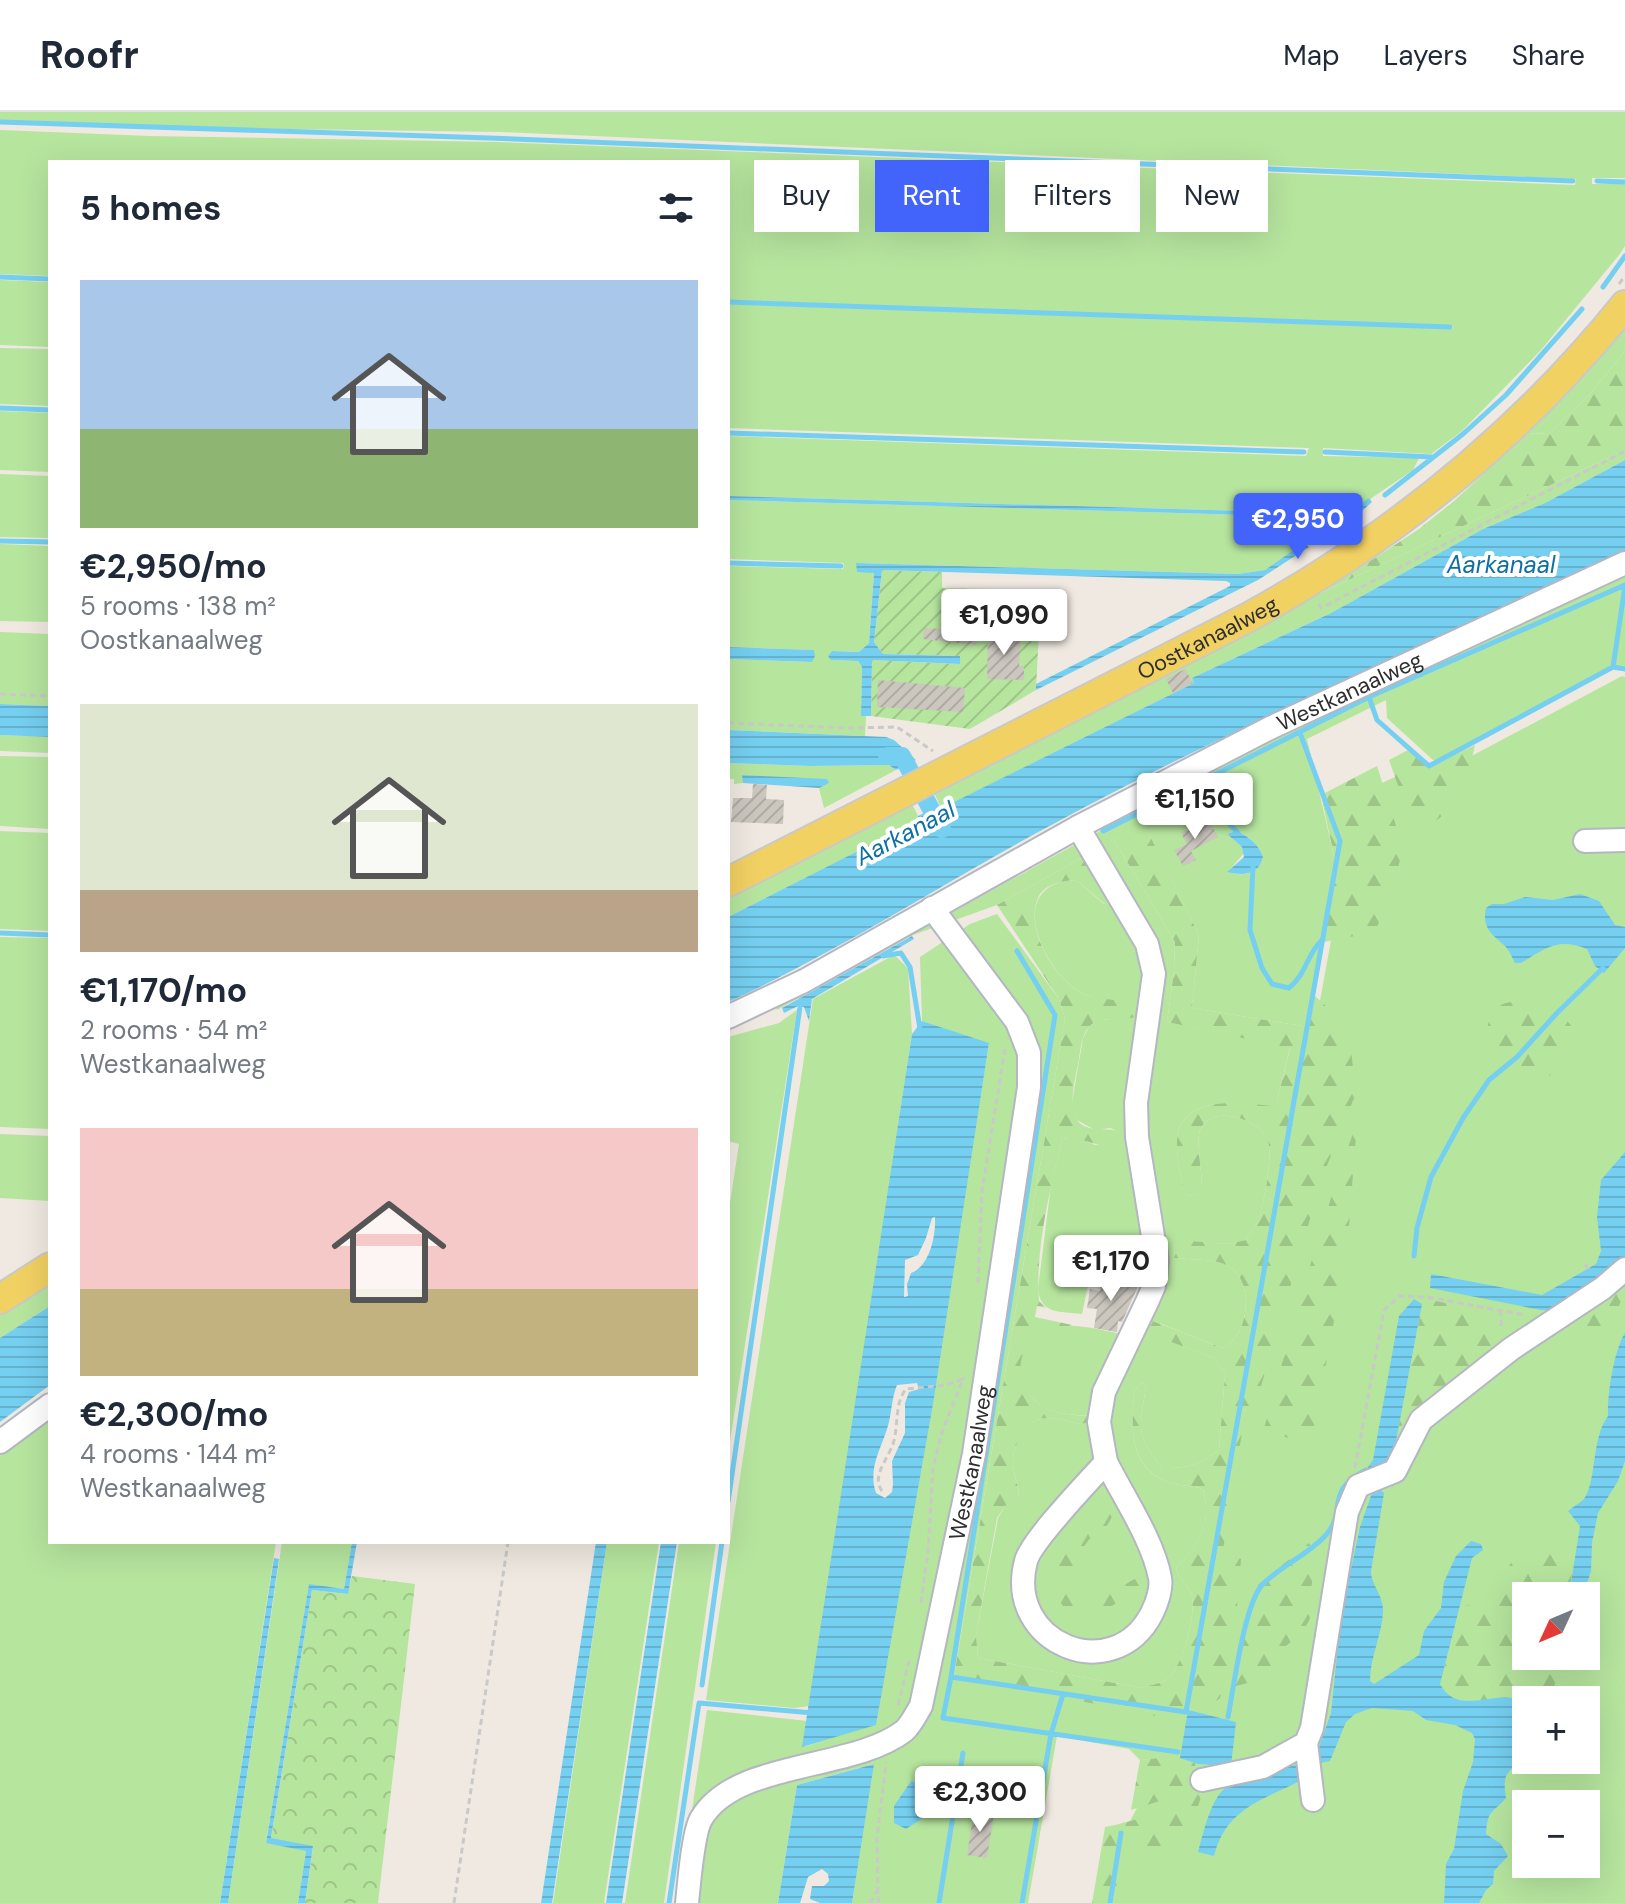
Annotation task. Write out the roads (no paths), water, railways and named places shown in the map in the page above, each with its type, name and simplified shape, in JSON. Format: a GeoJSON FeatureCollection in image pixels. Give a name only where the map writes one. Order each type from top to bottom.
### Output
{"type":"FeatureCollection","features":[{"type":"Feature","properties":{"kind":"main road","name":"Oostkanaalweg"},"geometry":{"type":"LineString","coordinates":[[730,881],[888,800],[941,764],[1249,617],[1308,585],[1367,546],[1450,484],[1511,430],[1567,373],[1625,305]]}},
{"type":"Feature","properties":{"kind":"main road"},"geometry":{"type":"LineString","coordinates":[[0,1299],[48,1268]]}},
{"type":"Feature","properties":{"kind":"street","name":"Westkanaalweg"},"geometry":{"type":"LineString","coordinates":[[730,1016],[804,981],[1078,827],[1270,728],[1625,563]]}},
{"type":"Feature","properties":{"kind":"street"},"geometry":{"type":"LineString","coordinates":[[1078,827],[1147,944],[1154,974],[1136,1103],[1137,1137],[1157,1261],[1154,1286],[1104,1392],[1099,1422],[1106,1462],[1152,1553],[1161,1580],[1156,1604],[1146,1624],[1126,1643],[1097,1652],[1066,1647],[1049,1637],[1024,1604],[1023,1582],[1030,1550],[1106,1462]]}},
{"type":"Feature","properties":{"kind":"street"},"geometry":{"type":"LineString","coordinates":[[1585,841],[1625,840]]}},
{"type":"Feature","properties":{"kind":"street","name":"Westkanaalweg"},"geometry":{"type":"LineString","coordinates":[[687,1903],[699,1821],[719,1796],[747,1783],[888,1740],[906,1729],[921,1706],[974,1454],[1029,1087],[1029,1053],[1014,1019],[932,908]]}},
{"type":"Feature","properties":{"kind":"street"},"geometry":{"type":"LineString","coordinates":[[1313,1800],[1306,1743],[1312,1728],[1347,1512],[1358,1486],[1395,1471],[1421,1420],[1552,1320],[1603,1288],[1625,1269]]}},
{"type":"Feature","properties":{"kind":"street"},"geometry":{"type":"LineString","coordinates":[[0,1442],[48,1406]]}},
{"type":"Feature","properties":{"kind":"street"},"geometry":{"type":"LineString","coordinates":[[1202,1780],[1263,1767],[1306,1743]]}},
{"type":"Feature","properties":{"kind":"water","name":"Aarkanaal"},"geometry":{"type":"Polygon","coordinates":[[[1625,460],[1625,551],[1268,716],[1127,785],[853,938],[730,1001],[730,916],[919,820],[918,816],[940,805],[942,808],[1194,683],[1192,678],[1331,613],[1483,529],[1545,503],[1625,460]]]}},
{"type":"Feature","properties":{"kind":"water"},"geometry":{"type":"Polygon","coordinates":[[[730,496],[1348,514],[1369,498],[1372,502],[1353,519],[1321,539],[1319,535],[1326,526],[1318,517],[730,500],[730,496]]]}},
{"type":"Feature","properties":{"kind":"water"},"geometry":{"type":"Polygon","coordinates":[[[1304,543],[1309,547],[1258,580],[1036,690],[1036,684],[1230,586],[1230,583],[882,570],[874,642],[883,654],[960,656],[960,664],[872,660],[871,716],[861,716],[862,667],[858,661],[831,660],[828,656],[832,651],[859,652],[869,643],[874,573],[857,572],[856,563],[1238,574],[1265,570],[1304,543]]]}},
{"type":"Feature","properties":{"kind":"water"},"geometry":{"type":"Polygon","coordinates":[[[730,647],[814,650],[812,662],[730,659],[730,647]]]}},
{"type":"Feature","properties":{"kind":"water"},"geometry":{"type":"Polygon","coordinates":[[[0,704],[48,706],[48,737],[0,735],[0,704]]]}},
{"type":"Feature","properties":{"kind":"water"},"geometry":{"type":"Polygon","coordinates":[[[730,730],[886,737],[894,740],[916,760],[896,770],[889,765],[730,763],[730,730]]]}},
{"type":"Feature","properties":{"kind":"water"},"geometry":{"type":"Polygon","coordinates":[[[742,775],[827,779],[829,783],[819,788],[743,783],[742,775]]]}},
{"type":"Feature","properties":{"kind":"water"},"geometry":{"type":"Polygon","coordinates":[[[1236,831],[1252,841],[1263,857],[1258,868],[1250,873],[1227,872],[1244,857],[1242,847],[1227,834],[1236,831]]]}},
{"type":"Feature","properties":{"kind":"water"},"geometry":{"type":"Polygon","coordinates":[[[1580,894],[1599,901],[1615,925],[1625,927],[1625,948],[1604,973],[1595,966],[1587,949],[1567,944],[1552,946],[1521,963],[1515,963],[1487,926],[1486,908],[1492,904],[1504,904],[1525,897],[1553,900],[1580,894]]]}},
{"type":"Feature","properties":{"kind":"water"},"geometry":{"type":"Polygon","coordinates":[[[912,936],[914,939],[812,999],[809,1021],[804,1007],[798,1006],[784,1013],[782,1008],[912,936]]]}},
{"type":"Feature","properties":{"kind":"water"},"geometry":{"type":"Polygon","coordinates":[[[922,1021],[989,1043],[933,1404],[876,1725],[802,1747],[912,1034],[922,1021]],[[935,1217],[918,1255],[905,1260],[904,1297],[908,1296],[907,1284],[911,1273],[927,1257],[935,1217]],[[917,1383],[897,1385],[895,1391],[873,1476],[876,1493],[885,1498],[892,1492],[892,1461],[905,1433],[905,1403],[909,1392],[919,1389],[917,1383]]]}},
{"type":"Feature","properties":{"kind":"water"},"geometry":{"type":"Polygon","coordinates":[[[1625,1152],[1625,1262],[1552,1310],[1430,1288],[1431,1274],[1542,1295],[1596,1264],[1601,1251],[1597,1217],[1601,1180],[1625,1152]]]}},
{"type":"Feature","properties":{"kind":"water"},"geometry":{"type":"Polygon","coordinates":[[[1414,1299],[1422,1304],[1391,1467],[1384,1471],[1366,1470],[1373,1460],[1399,1316],[1414,1299]]]}},
{"type":"Feature","properties":{"kind":"water"},"geometry":{"type":"Polygon","coordinates":[[[48,1307],[48,1386],[0,1422],[0,1338],[48,1307]]]}},
{"type":"Feature","properties":{"kind":"water"},"geometry":{"type":"Polygon","coordinates":[[[1625,1333],[1625,1461],[1618,1481],[1598,1513],[1587,1582],[1571,1582],[1580,1526],[1568,1511],[1587,1493],[1599,1436],[1608,1416],[1610,1385],[1625,1333]]]}},
{"type":"Feature","properties":{"kind":"water"},"geometry":{"type":"Polygon","coordinates":[[[1380,1489],[1384,1493],[1371,1571],[1383,1612],[1372,1663],[1370,1681],[1374,1684],[1419,1655],[1424,1631],[1441,1608],[1444,1582],[1456,1556],[1471,1541],[1481,1544],[1483,1550],[1472,1558],[1440,1684],[1446,1693],[1463,1701],[1512,1698],[1512,1769],[1506,1776],[1506,1798],[1491,1813],[1486,1834],[1501,1844],[1508,1856],[1494,1871],[1493,1884],[1479,1903],[1444,1903],[1446,1864],[1454,1849],[1463,1791],[1473,1762],[1475,1739],[1472,1733],[1455,1725],[1426,1720],[1413,1711],[1372,1708],[1355,1714],[1346,1722],[1330,1761],[1321,1763],[1315,1758],[1331,1713],[1341,1616],[1360,1527],[1373,1490],[1380,1489]]]}},
{"type":"Feature","properties":{"kind":"water"},"geometry":{"type":"Polygon","coordinates":[[[352,1544],[357,1544],[348,1594],[312,1590],[271,1838],[313,1846],[305,1903],[298,1903],[306,1851],[266,1843],[309,1584],[344,1589],[352,1544]]]}},
{"type":"Feature","properties":{"kind":"water"},"geometry":{"type":"Polygon","coordinates":[[[596,1544],[607,1544],[552,1903],[541,1903],[596,1544]]]}},
{"type":"Feature","properties":{"kind":"water"},"geometry":{"type":"Polygon","coordinates":[[[661,1544],[677,1544],[622,1903],[606,1903],[661,1544]]]}},
{"type":"Feature","properties":{"kind":"water"},"geometry":{"type":"Polygon","coordinates":[[[274,1558],[279,1559],[228,1903],[220,1903],[274,1558]]]}},
{"type":"Feature","properties":{"kind":"water"},"geometry":{"type":"Polygon","coordinates":[[[1188,1710],[1236,1722],[1231,1766],[1198,1764],[1180,1758],[1188,1710]]]}},
{"type":"Feature","properties":{"kind":"water"},"geometry":{"type":"Polygon","coordinates":[[[874,1764],[852,1903],[820,1903],[810,1899],[812,1886],[824,1886],[829,1881],[828,1874],[822,1869],[808,1877],[800,1903],[778,1903],[797,1785],[874,1764]]]}},
{"type":"Feature","properties":{"kind":"water"},"geometry":{"type":"Polygon","coordinates":[[[1296,1765],[1301,1767],[1302,1780],[1260,1800],[1237,1816],[1227,1827],[1214,1856],[1198,1852],[1211,1808],[1227,1786],[1253,1775],[1296,1765]]]}},
{"type":"Feature","properties":{"kind":"water"},"geometry":{"type":"Polygon","coordinates":[[[911,1781],[925,1785],[931,1795],[926,1816],[906,1829],[894,1823],[894,1806],[911,1781]]]}},
{"type":"Feature","properties":{"kind":"waterway"},"geometry":{"type":"LineString","coordinates":[[0,122],[1573,181]]}},
{"type":"Feature","properties":{"kind":"waterway"},"geometry":{"type":"LineString","coordinates":[[1597,181],[1625,182]]}},
{"type":"Feature","properties":{"kind":"waterway"},"geometry":{"type":"LineString","coordinates":[[1603,287],[1625,256]]}},
{"type":"Feature","properties":{"kind":"waterway"},"geometry":{"type":"LineString","coordinates":[[0,277],[48,279]]}},
{"type":"Feature","properties":{"kind":"waterway"},"geometry":{"type":"LineString","coordinates":[[730,302],[1450,327]]}},
{"type":"Feature","properties":{"kind":"waterway"},"geometry":{"type":"LineString","coordinates":[[1385,495],[1463,434],[1506,395],[1582,309]]}},
{"type":"Feature","properties":{"kind":"waterway"},"geometry":{"type":"LineString","coordinates":[[0,408],[48,410]]}},
{"type":"Feature","properties":{"kind":"waterway"},"geometry":{"type":"LineString","coordinates":[[730,433],[1304,452]]}},
{"type":"Feature","properties":{"kind":"waterway"},"geometry":{"type":"LineString","coordinates":[[1325,452],[1432,457]]}},
{"type":"Feature","properties":{"kind":"waterway"},"geometry":{"type":"LineString","coordinates":[[0,541],[48,542]]}},
{"type":"Feature","properties":{"kind":"waterway"},"geometry":{"type":"LineString","coordinates":[[730,563],[841,566]]}},
{"type":"Feature","properties":{"kind":"waterway"},"geometry":{"type":"LineString","coordinates":[[1625,585],[1369,697],[1377,720],[1429,766],[1613,667],[1625,669]]}},
{"type":"Feature","properties":{"kind":"waterway"},"geometry":{"type":"LineString","coordinates":[[1613,667],[1625,586]]}},
{"type":"Feature","properties":{"kind":"waterway"},"geometry":{"type":"LineString","coordinates":[[1103,831],[1369,697]]}},
{"type":"Feature","properties":{"kind":"waterway"},"geometry":{"type":"LineString","coordinates":[[1017,951],[1055,1015],[951,1677],[1186,1712],[1340,841],[1300,733]]}},
{"type":"Feature","properties":{"kind":"waterway"},"geometry":{"type":"LineString","coordinates":[[887,756],[902,756],[942,829]]}},
{"type":"Feature","properties":{"kind":"waterway"},"geometry":{"type":"LineString","coordinates":[[1217,811],[1238,833]]}},
{"type":"Feature","properties":{"kind":"waterway"},"geometry":{"type":"LineString","coordinates":[[1253,866],[1250,930],[1262,968],[1272,984],[1289,988],[1323,939]]}},
{"type":"Feature","properties":{"kind":"waterway"},"geometry":{"type":"LineString","coordinates":[[0,933],[48,935]]}},
{"type":"Feature","properties":{"kind":"waterway"},"geometry":{"type":"LineString","coordinates":[[883,956],[901,953],[910,967],[920,1029]]}},
{"type":"Feature","properties":{"kind":"waterway"},"geometry":{"type":"LineString","coordinates":[[1414,1256],[1417,1228],[1431,1177],[1463,1118],[1489,1080],[1517,1057],[1603,968]]}},
{"type":"Feature","properties":{"kind":"waterway"},"geometry":{"type":"LineString","coordinates":[[730,1488],[801,1000]]}},
{"type":"Feature","properties":{"kind":"waterway"},"geometry":{"type":"LineString","coordinates":[[1228,1717],[1240,1647],[1256,1595],[1269,1578],[1326,1535],[1332,1526],[1340,1494],[1353,1478],[1366,1470]]}},
{"type":"Feature","properties":{"kind":"waterway"},"geometry":{"type":"LineString","coordinates":[[702,1685],[722,1544]]}},
{"type":"Feature","properties":{"kind":"waterway"},"geometry":{"type":"LineString","coordinates":[[951,1677],[943,1718],[1178,1752]]}},
{"type":"Feature","properties":{"kind":"waterway"},"geometry":{"type":"LineString","coordinates":[[1022,1903],[1051,1734],[1063,1694]]}},
{"type":"Feature","properties":{"kind":"waterway"},"geometry":{"type":"LineString","coordinates":[[669,1903],[699,1703],[813,1713]]}},
{"type":"Feature","properties":{"kind":"waterway"},"geometry":{"type":"LineString","coordinates":[[939,1903],[963,1753]]}},
{"type":"Feature","properties":{"kind":"waterway"},"geometry":{"type":"LineString","coordinates":[[1110,1903],[1121,1833]]}}]}
